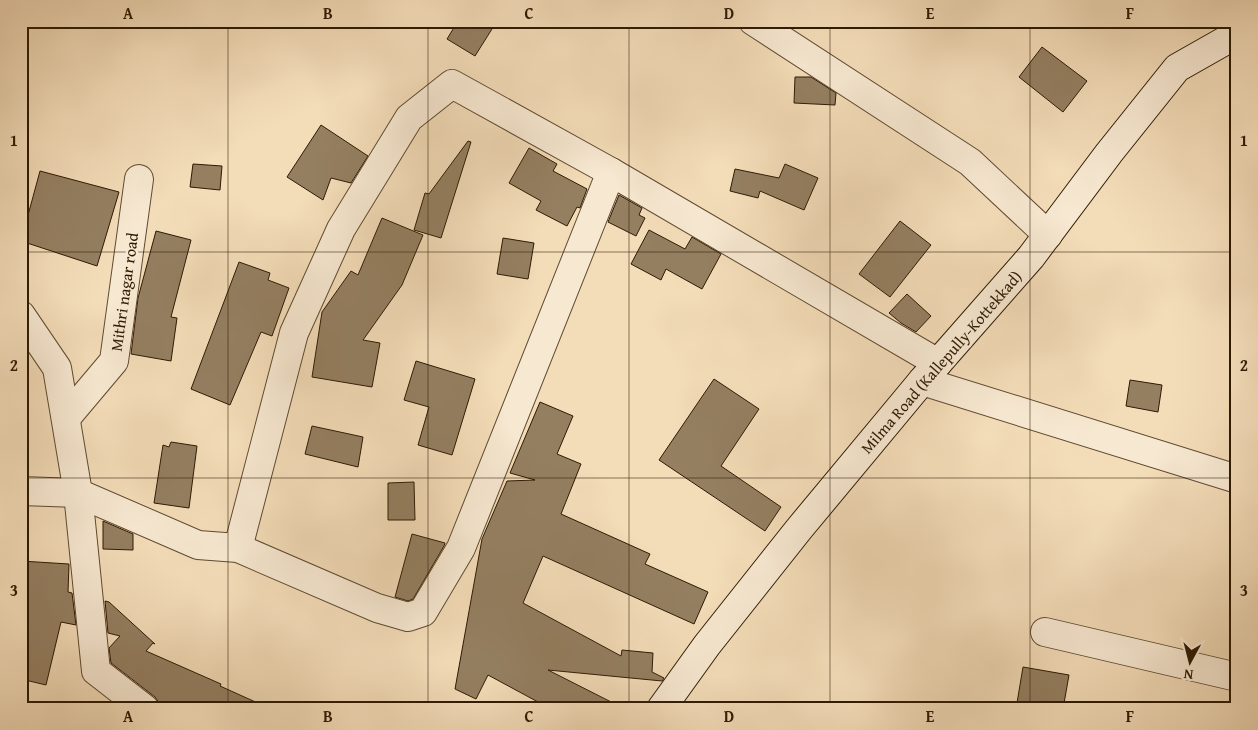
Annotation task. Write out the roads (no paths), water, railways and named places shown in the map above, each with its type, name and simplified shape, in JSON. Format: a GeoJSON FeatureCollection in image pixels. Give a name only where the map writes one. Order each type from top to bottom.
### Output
{"type":"FeatureCollection","features":[{"type":"Feature","properties":{"kind":"street"},"geometry":{"type":"LineString","coordinates":[[753,21],[970,162],[1048,235]]}},
{"type":"Feature","properties":{"kind":"street","name":"Milma Road (Kallepully-Kottekkad)"},"geometry":{"type":"LineString","coordinates":[[661,709],[706,645],[805,522],[930,372],[1031,257],[1109,153],[1177,68],[1237,34]]}},
{"type":"Feature","properties":{"kind":"street"},"geometry":{"type":"LineString","coordinates":[[238,548],[294,333],[341,229],[409,118],[452,84],[610,172],[930,372],[1237,479]]}},
{"type":"Feature","properties":{"kind":"street"},"geometry":{"type":"LineString","coordinates":[[21,491],[78,493],[198,545],[238,548],[377,608],[408,617],[424,612],[460,548],[610,172]]}},
{"type":"Feature","properties":{"kind":"street","name":"Mithri nagar road"},"geometry":{"type":"LineString","coordinates":[[66,418],[114,361],[139,179]]}},
{"type":"Feature","properties":{"kind":"street"},"geometry":{"type":"LineString","coordinates":[[21,315],[57,368],[78,493],[96,671],[145,709]]}},
{"type":"Feature","properties":{"kind":"street"},"geometry":{"type":"LineString","coordinates":[[1044,632],[1237,677]]}}]}
